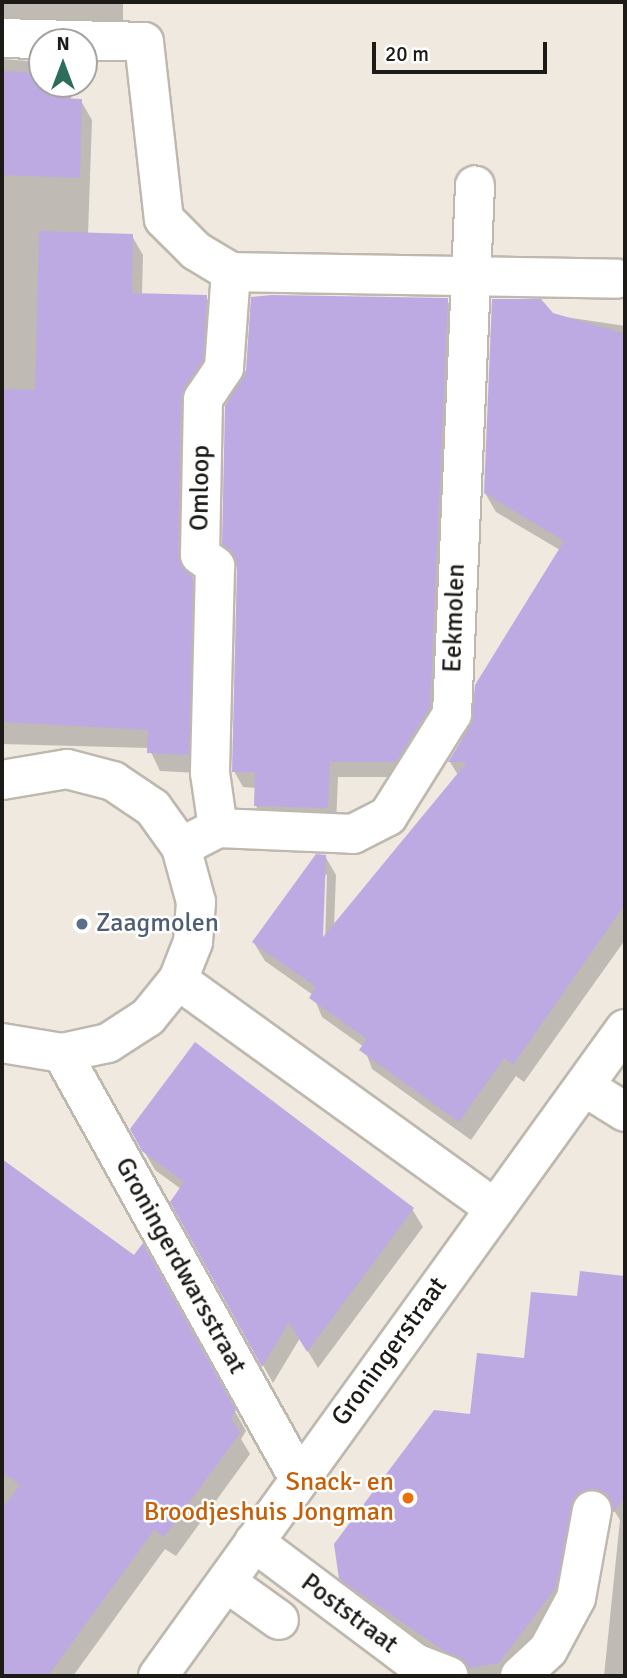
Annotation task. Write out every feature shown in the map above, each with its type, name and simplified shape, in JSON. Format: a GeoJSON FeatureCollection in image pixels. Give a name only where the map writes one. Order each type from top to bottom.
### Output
{"type":"FeatureCollection","features":[{"type":"Feature","properties":{"kind":"street"},"geometry":{"type":"LineString","coordinates":[[2,38],[145,42],[164,219],[195,251],[231,272],[617,279]]}},
{"type":"Feature","properties":{"kind":"street","name":"Eekmolen"},"geometry":{"type":"LineString","coordinates":[[181,847],[218,828],[353,834],[388,816],[452,714],[467,276],[475,186]]}},
{"type":"Feature","properties":{"kind":"street","name":"Omloop"},"geometry":{"type":"LineString","coordinates":[[218,828],[210,773],[215,566],[200,555],[202,399],[224,368],[231,272]]}},
{"type":"Feature","properties":{"kind":"street"},"geometry":{"type":"LineString","coordinates":[[2,780],[67,769],[113,781],[153,808],[181,847],[195,902],[192,942],[178,980],[148,1017],[108,1042],[62,1053],[2,1043]]}},
{"type":"Feature","properties":{"kind":"street"},"geometry":{"type":"LineString","coordinates":[[178,980],[495,1209]]}},
{"type":"Feature","properties":{"kind":"street","name":"Groningerstraat"},"geometry":{"type":"LineString","coordinates":[[158,1676],[625,1029]]}},
{"type":"Feature","properties":{"kind":"street","name":"Groningerdwarsstraat"},"geometry":{"type":"LineString","coordinates":[[62,1053],[299,1478]]}},
{"type":"Feature","properties":{"kind":"street"},"geometry":{"type":"LineString","coordinates":[[585,1087],[625,1112]]}},
{"type":"Feature","properties":{"kind":"street"},"geometry":{"type":"LineString","coordinates":[[520,1676],[548,1650],[576,1598],[592,1510]]}},
{"type":"Feature","properties":{"kind":"street","name":"Poststraat"},"geometry":{"type":"LineString","coordinates":[[254,1542],[415,1663],[449,1676]]}},
{"type":"Feature","properties":{"kind":"street"},"geometry":{"type":"LineString","coordinates":[[226,1582],[279,1620]]}},
{"type":"Feature","properties":{"kind":"building"},"geometry":{"type":"Polygon","coordinates":[[[2,71],[28,72],[28,98],[82,99],[80,178],[2,175],[2,71]]]}},
{"type":"Feature","properties":{"kind":"building"},"geometry":{"type":"Polygon","coordinates":[[[39,231],[133,234],[132,293],[207,295],[203,361],[181,399],[178,555],[193,577],[189,755],[147,753],[148,730],[2,722],[2,389],[35,390],[39,231]]]}},
{"type":"Feature","properties":{"kind":"building"},"geometry":{"type":"Polygon","coordinates":[[[272,295],[448,298],[430,707],[396,762],[330,762],[328,808],[254,806],[255,772],[232,772],[237,567],[222,544],[225,406],[246,370],[251,297],[272,295]]]}},
{"type":"Feature","properties":{"kind":"building"},"geometry":{"type":"Polygon","coordinates":[[[492,299],[541,299],[553,313],[625,334],[625,904],[513,1065],[504,1058],[459,1122],[359,1050],[367,1039],[309,998],[316,987],[252,942],[316,854],[326,855],[323,937],[467,762],[448,762],[471,725],[475,685],[564,541],[484,493],[492,299]]]}},
{"type":"Feature","properties":{"kind":"building"},"geometry":{"type":"Polygon","coordinates":[[[195,1042],[414,1208],[307,1352],[289,1322],[262,1367],[170,1202],[184,1182],[142,1151],[130,1129],[195,1042]]]}},
{"type":"Feature","properties":{"kind":"building"},"geometry":{"type":"Polygon","coordinates":[[[2,1159],[134,1255],[143,1243],[236,1410],[231,1418],[240,1433],[164,1537],[154,1530],[48,1676],[2,1676],[2,1509],[20,1485],[2,1472],[2,1159]]]}},
{"type":"Feature","properties":{"kind":"building"},"geometry":{"type":"Polygon","coordinates":[[[580,1271],[625,1276],[625,1497],[613,1512],[607,1494],[597,1489],[576,1495],[555,1589],[499,1663],[469,1668],[339,1579],[334,1544],[434,1410],[470,1414],[477,1353],[524,1358],[531,1292],[577,1296],[580,1271]]]}},
{"type":"Feature","properties":{"kind":"place","name":"Zaagmolen"},"geometry":{"type":"Point","coordinates":[82,924]}},
{"type":"Feature","properties":{"kind":"place","name":"Snack- en Broodjeshuis Jongman"},"geometry":{"type":"Point","coordinates":[408,1498]}}]}
